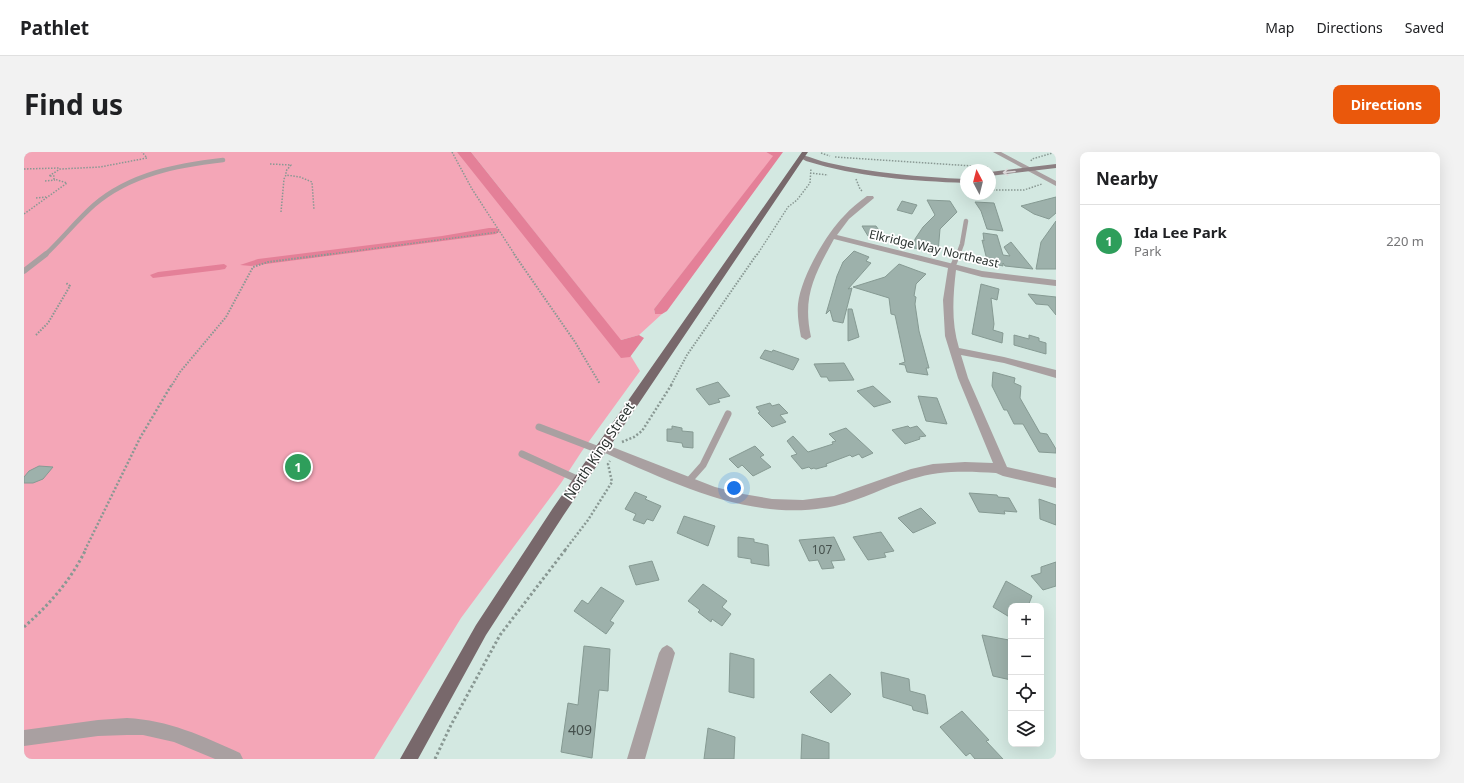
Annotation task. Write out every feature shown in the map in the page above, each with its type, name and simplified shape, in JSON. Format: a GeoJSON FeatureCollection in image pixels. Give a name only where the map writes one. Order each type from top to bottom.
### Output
{"type":"FeatureCollection","features":[{"type":"Feature","properties":{"kind":"main road"},"geometry":{"type":"LineString","coordinates":[[804,154],[863,166],[909,172],[960,174]]}},
{"type":"Feature","properties":{"kind":"main road"},"geometry":{"type":"LineString","coordinates":[[804,154],[816,162],[876,173],[906,177],[960,181]]}},
{"type":"Feature","properties":{"kind":"main road","name":"North King Street"},"geometry":{"type":"LineString","coordinates":[[409,759],[481,630],[600,449],[804,154]]}},
{"type":"Feature","properties":{"kind":"main road"},"geometry":{"type":"LineString","coordinates":[[996,170],[1030,170],[1056,166]]}},
{"type":"Feature","properties":{"kind":"main road"},"geometry":{"type":"LineString","coordinates":[[996,180],[1056,174]]}},
{"type":"Feature","properties":{"kind":"street"},"geometry":{"type":"LineString","coordinates":[[996,152],[1053,182]]}},
{"type":"Feature","properties":{"kind":"street"},"geometry":{"type":"LineString","coordinates":[[806,337],[802,314],[804,292],[812,271],[831,236],[847,215],[870,198]]}},
{"type":"Feature","properties":{"kind":"street","name":"Elkridge Way Northeast"},"geometry":{"type":"LineString","coordinates":[[831,236],[952,268],[1003,278],[1056,283]]}},
{"type":"Feature","properties":{"kind":"street"},"geometry":{"type":"LineString","coordinates":[[952,268],[947,312],[950,336],[972,400],[1003,471]]}},
{"type":"Feature","properties":{"kind":"street"},"geometry":{"type":"LineString","coordinates":[[954,350],[1004,360],[1056,374]]}},
{"type":"Feature","properties":{"kind":"street"},"geometry":{"type":"LineString","coordinates":[[600,449],[708,491],[742,500],[791,505],[836,500],[911,474],[936,468],[975,466],[998,468],[1003,471],[1056,483]]}},
{"type":"Feature","properties":{"kind":"street"},"geometry":{"type":"LineString","coordinates":[[636,759],[667,653]]}},
{"type":"Feature","properties":{"kind":"street"},"geometry":{"type":"LineString","coordinates":[[24,738],[45,737],[110,726],[144,727],[172,732],[188,737],[234,759]]}},
{"type":"Feature","properties":{"kind":"lane"},"geometry":{"type":"LineString","coordinates":[[24,271],[51,250],[94,205],[116,189],[161,171],[194,163],[222,160]]}},
{"type":"Feature","properties":{"kind":"lane"},"geometry":{"type":"LineString","coordinates":[[952,268],[962,244],[966,221]]}},
{"type":"Feature","properties":{"kind":"lane"},"geometry":{"type":"LineString","coordinates":[[687,483],[703,465],[728,414]]}},
{"type":"Feature","properties":{"kind":"lane"},"geometry":{"type":"LineString","coordinates":[[539,427],[600,449]]}},
{"type":"Feature","properties":{"kind":"lane"},"geometry":{"type":"LineString","coordinates":[[522,454],[579,480]]}},
{"type":"Feature","properties":{"kind":"path"},"geometry":{"type":"LineString","coordinates":[[24,169],[100,167],[147,158],[142,152]]}},
{"type":"Feature","properties":{"kind":"path"},"geometry":{"type":"LineString","coordinates":[[452,152],[472,189],[499,232],[575,342],[600,384]]}},
{"type":"Feature","properties":{"kind":"path"},"geometry":{"type":"LineString","coordinates":[[1022,166],[1029,163],[1032,159],[1056,152]]}},
{"type":"Feature","properties":{"kind":"path"},"geometry":{"type":"LineString","coordinates":[[821,153],[855,159],[904,162],[938,162],[960,166]]}},
{"type":"Feature","properties":{"kind":"path"},"geometry":{"type":"LineString","coordinates":[[270,164],[290,165],[284,179],[281,212]]}},
{"type":"Feature","properties":{"kind":"path"},"geometry":{"type":"LineString","coordinates":[[55,180],[54,176],[49,176],[60,168]]}},
{"type":"Feature","properties":{"kind":"path"},"geometry":{"type":"LineString","coordinates":[[286,175],[307,178],[312,182],[314,210]]}},
{"type":"Feature","properties":{"kind":"path"},"geometry":{"type":"LineString","coordinates":[[856,178],[860,189],[870,198]]}},
{"type":"Feature","properties":{"kind":"path"},"geometry":{"type":"LineString","coordinates":[[24,214],[67,184],[55,180],[45,181]]}},
{"type":"Feature","properties":{"kind":"path"},"geometry":{"type":"LineString","coordinates":[[996,190],[1033,188],[1053,182]]}},
{"type":"Feature","properties":{"kind":"path"},"geometry":{"type":"LineString","coordinates":[[36,198],[47,197]]}},
{"type":"Feature","properties":{"kind":"path"},"geometry":{"type":"LineString","coordinates":[[24,627],[42,611],[62,589],[77,567],[140,438],[160,403],[193,355],[226,318],[253,268],[268,262],[499,232]]}},
{"type":"Feature","properties":{"kind":"path"},"geometry":{"type":"LineString","coordinates":[[36,335],[48,323],[67,292],[70,286],[66,283]]}},
{"type":"Feature","properties":{"kind":"shaded area"},"geometry":{"type":"Polygon","coordinates":[[[24,152],[464,152],[604,319],[471,152],[766,152],[774,156],[654,309],[655,314],[662,314],[639,335],[621,340],[640,371],[582,451],[561,483],[461,618],[374,759],[24,759],[24,152]]]}},
{"type":"Feature","properties":{"kind":"shaded area"},"geometry":{"type":"Polygon","coordinates":[[[457,152],[471,152],[621,340],[639,335],[644,338],[630,357],[621,358],[457,152]]]}},
{"type":"Feature","properties":{"kind":"shaded area"},"geometry":{"type":"Polygon","coordinates":[[[766,152],[783,152],[667,311],[662,314],[655,314],[654,309],[773,156],[766,152]]]}},
{"type":"Feature","properties":{"kind":"shaded area"},"geometry":{"type":"Polygon","coordinates":[[[496,228],[500,231],[496,234],[251,266],[240,265],[258,259],[442,236],[496,228]]]}},
{"type":"Feature","properties":{"kind":"shaded area"},"geometry":{"type":"Polygon","coordinates":[[[224,264],[227,266],[225,269],[219,270],[153,278],[150,275],[158,272],[224,264]]]}},
{"type":"Feature","properties":{"kind":"building"},"geometry":{"type":"Polygon","coordinates":[[[1056,197],[1056,213],[1049,219],[1034,214],[1021,206],[1056,197]]]}},
{"type":"Feature","properties":{"kind":"building"},"geometry":{"type":"Polygon","coordinates":[[[927,200],[950,201],[957,212],[940,229],[938,253],[914,248],[915,239],[923,227],[935,215],[927,200]]]}},
{"type":"Feature","properties":{"kind":"building"},"geometry":{"type":"Polygon","coordinates":[[[902,201],[917,205],[912,214],[897,210],[902,201]]]}},
{"type":"Feature","properties":{"kind":"building"},"geometry":{"type":"Polygon","coordinates":[[[975,202],[994,203],[1003,231],[987,229],[981,211],[975,202]]]}},
{"type":"Feature","properties":{"kind":"building"},"geometry":{"type":"Polygon","coordinates":[[[1056,221],[1056,269],[1036,269],[1041,242],[1056,221]]]}},
{"type":"Feature","properties":{"kind":"building"},"geometry":{"type":"Polygon","coordinates":[[[862,226],[876,226],[883,236],[868,236],[862,226]]]}},
{"type":"Feature","properties":{"kind":"building"},"geometry":{"type":"Polygon","coordinates":[[[983,233],[997,235],[1003,255],[1010,256],[1004,247],[1011,242],[1033,269],[1005,266],[1003,263],[1003,266],[988,264],[982,240],[984,241],[983,233]]]}},
{"type":"Feature","properties":{"kind":"building"},"geometry":{"type":"Polygon","coordinates":[[[854,251],[869,257],[866,261],[871,263],[848,289],[852,288],[843,323],[833,321],[830,310],[826,314],[837,276],[843,262],[854,251]]]}},
{"type":"Feature","properties":{"kind":"building"},"geometry":{"type":"Polygon","coordinates":[[[899,264],[926,274],[916,284],[914,296],[916,297],[915,304],[919,331],[929,368],[926,368],[928,375],[907,372],[905,365],[899,364],[905,362],[895,315],[891,314],[889,298],[853,287],[885,277],[899,264]]]}},
{"type":"Feature","properties":{"kind":"building"},"geometry":{"type":"Polygon","coordinates":[[[981,284],[999,289],[997,300],[991,298],[994,324],[993,330],[1003,333],[1002,343],[972,334],[981,284]]]}},
{"type":"Feature","properties":{"kind":"building"},"geometry":{"type":"Polygon","coordinates":[[[1028,294],[1056,297],[1056,315],[1048,305],[1036,304],[1028,294]]]}},
{"type":"Feature","properties":{"kind":"building"},"geometry":{"type":"Polygon","coordinates":[[[848,309],[852,309],[859,337],[848,341],[848,309]]]}},
{"type":"Feature","properties":{"kind":"building"},"geometry":{"type":"Polygon","coordinates":[[[1014,335],[1029,339],[1029,335],[1039,338],[1039,341],[1046,343],[1046,354],[1014,345],[1014,335]]]}},
{"type":"Feature","properties":{"kind":"building"},"geometry":{"type":"Polygon","coordinates":[[[765,350],[772,352],[773,350],[799,359],[793,370],[760,358],[765,350]]]}},
{"type":"Feature","properties":{"kind":"building"},"geometry":{"type":"Polygon","coordinates":[[[844,363],[854,380],[829,381],[827,377],[821,377],[814,364],[844,363]]]}},
{"type":"Feature","properties":{"kind":"building"},"geometry":{"type":"Polygon","coordinates":[[[993,372],[1015,378],[1014,383],[1021,386],[1020,398],[1040,433],[1047,434],[1056,449],[1056,453],[1039,452],[1023,424],[1014,424],[1007,410],[1004,410],[992,386],[993,372]]]}},
{"type":"Feature","properties":{"kind":"building"},"geometry":{"type":"Polygon","coordinates":[[[718,382],[730,396],[718,399],[720,402],[709,405],[696,389],[718,382]]]}},
{"type":"Feature","properties":{"kind":"building"},"geometry":{"type":"Polygon","coordinates":[[[873,386],[891,402],[874,407],[857,391],[873,386]]]}},
{"type":"Feature","properties":{"kind":"building"},"geometry":{"type":"Polygon","coordinates":[[[918,396],[937,398],[947,424],[926,421],[918,396]]]}},
{"type":"Feature","properties":{"kind":"building"},"geometry":{"type":"Polygon","coordinates":[[[770,403],[772,406],[779,404],[788,413],[780,415],[786,422],[772,427],[758,413],[760,412],[756,407],[770,403]]]}},
{"type":"Feature","properties":{"kind":"building"},"geometry":{"type":"Polygon","coordinates":[[[672,426],[682,428],[682,431],[693,432],[693,448],[683,447],[682,443],[667,441],[667,429],[672,429],[672,426]]]}},
{"type":"Feature","properties":{"kind":"building"},"geometry":{"type":"Polygon","coordinates":[[[908,426],[910,428],[917,426],[926,436],[919,437],[920,439],[905,444],[892,430],[908,426]]]}},
{"type":"Feature","properties":{"kind":"building"},"geometry":{"type":"Polygon","coordinates":[[[846,428],[873,453],[862,458],[859,454],[852,457],[850,455],[826,464],[827,466],[816,469],[811,469],[809,467],[802,469],[791,456],[797,454],[787,441],[793,436],[808,452],[833,444],[832,442],[836,441],[829,434],[846,428]]]}},
{"type":"Feature","properties":{"kind":"building"},"geometry":{"type":"Polygon","coordinates":[[[755,446],[764,455],[760,457],[771,467],[753,476],[742,465],[738,468],[729,459],[755,446]]]}},
{"type":"Feature","properties":{"kind":"building"},"geometry":{"type":"Polygon","coordinates":[[[39,466],[53,467],[43,479],[33,483],[24,483],[24,477],[29,471],[39,466]]]}},
{"type":"Feature","properties":{"kind":"building"},"geometry":{"type":"Polygon","coordinates":[[[635,492],[647,497],[645,499],[661,506],[653,521],[647,519],[644,524],[633,520],[636,514],[625,509],[635,492]]]}},
{"type":"Feature","properties":{"kind":"building"},"geometry":{"type":"Polygon","coordinates":[[[969,493],[997,495],[998,497],[1009,498],[1017,512],[1004,511],[1005,514],[979,512],[969,493]]]}},
{"type":"Feature","properties":{"kind":"building"},"geometry":{"type":"Polygon","coordinates":[[[1039,499],[1056,505],[1056,525],[1040,519],[1039,499]]]}},
{"type":"Feature","properties":{"kind":"building"},"geometry":{"type":"Polygon","coordinates":[[[921,508],[936,523],[913,533],[898,518],[921,508]]]}},
{"type":"Feature","properties":{"kind":"building"},"geometry":{"type":"Polygon","coordinates":[[[684,516],[715,526],[708,546],[677,533],[684,516]]]}},
{"type":"Feature","properties":{"kind":"building"},"geometry":{"type":"Polygon","coordinates":[[[881,532],[894,551],[884,553],[886,557],[868,560],[853,537],[881,532]]]}},
{"type":"Feature","properties":{"kind":"building"},"geometry":{"type":"Polygon","coordinates":[[[738,537],[754,539],[754,542],[768,545],[769,566],[751,563],[751,559],[738,557],[738,537]]]}},
{"type":"Feature","properties":{"kind":"building"},"geometry":{"type":"Polygon","coordinates":[[[834,537],[845,560],[831,561],[834,568],[822,569],[818,560],[809,561],[799,540],[834,537]]]}},
{"type":"Feature","properties":{"kind":"building"},"geometry":{"type":"Polygon","coordinates":[[[652,561],[659,580],[636,585],[629,566],[652,561]]]}},
{"type":"Feature","properties":{"kind":"building"},"geometry":{"type":"Polygon","coordinates":[[[1056,562],[1056,586],[1043,590],[1031,576],[1041,573],[1041,567],[1056,562]]]}},
{"type":"Feature","properties":{"kind":"building"},"geometry":{"type":"Polygon","coordinates":[[[1006,581],[1032,596],[1029,603],[1008,603],[1008,616],[993,607],[1006,581]]]}},
{"type":"Feature","properties":{"kind":"building"},"geometry":{"type":"Polygon","coordinates":[[[703,584],[727,601],[722,607],[731,614],[722,626],[712,619],[711,622],[698,612],[700,610],[688,601],[703,584]]]}},
{"type":"Feature","properties":{"kind":"building"},"geometry":{"type":"Polygon","coordinates":[[[601,587],[624,601],[610,621],[614,623],[606,634],[574,611],[582,600],[588,604],[601,587]]]}},
{"type":"Feature","properties":{"kind":"building"},"geometry":{"type":"Polygon","coordinates":[[[982,635],[1008,640],[1008,679],[993,676],[982,635]]]}},
{"type":"Feature","properties":{"kind":"building"},"geometry":{"type":"Polygon","coordinates":[[[584,646],[610,649],[608,691],[599,690],[592,758],[561,752],[568,703],[578,705],[584,646]]]}},
{"type":"Feature","properties":{"kind":"building"},"geometry":{"type":"Polygon","coordinates":[[[730,653],[754,659],[754,698],[729,692],[730,653]]]}},
{"type":"Feature","properties":{"kind":"building"},"geometry":{"type":"Polygon","coordinates":[[[881,672],[909,679],[910,691],[925,695],[928,714],[913,710],[912,706],[883,697],[881,672]]]}},
{"type":"Feature","properties":{"kind":"building"},"geometry":{"type":"Polygon","coordinates":[[[830,674],[851,694],[831,713],[810,692],[830,674]]]}},
{"type":"Feature","properties":{"kind":"building"},"geometry":{"type":"Polygon","coordinates":[[[962,711],[989,740],[986,741],[1003,759],[975,759],[970,753],[966,756],[940,727],[962,711]]]}},
{"type":"Feature","properties":{"kind":"building"},"geometry":{"type":"Polygon","coordinates":[[[708,728],[735,737],[734,759],[704,759],[708,728]]]}},
{"type":"Feature","properties":{"kind":"building"},"geometry":{"type":"Polygon","coordinates":[[[802,734],[829,743],[829,759],[801,759],[802,734]]]}},
{"type":"Feature","properties":{"kind":"place","name":"Ida Lee Park"},"geometry":{"type":"Point","coordinates":[298,467]}}]}
